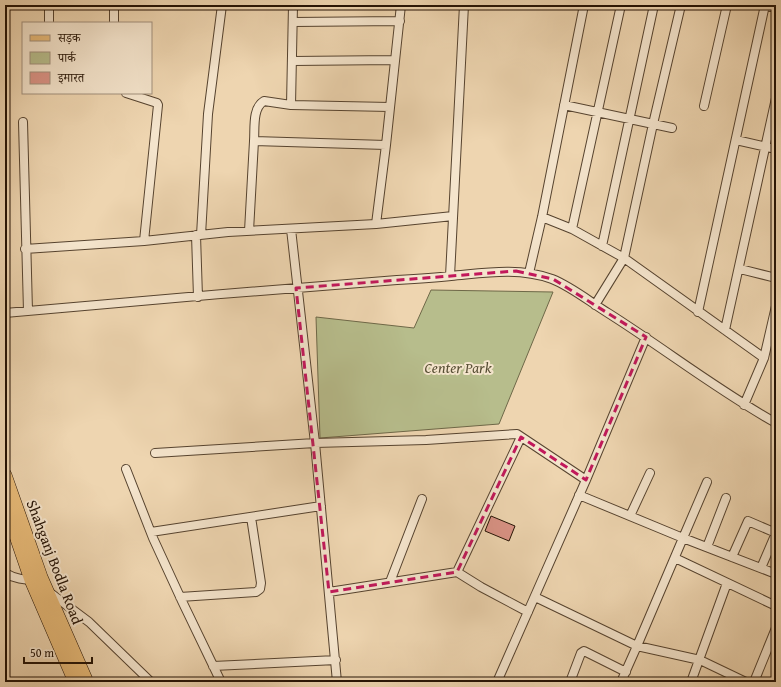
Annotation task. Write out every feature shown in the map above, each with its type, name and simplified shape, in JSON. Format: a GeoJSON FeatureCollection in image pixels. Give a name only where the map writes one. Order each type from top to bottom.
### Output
{"type":"FeatureCollection","features":[{"type":"Feature","properties":{"kind":"main road","name":"Shahganj Bodla Road"},"geometry":{"type":"LineString","coordinates":[[5,475],[36,578],[46,590],[87,682]]}},
{"type":"Feature","properties":{"kind":"main road","name":"Shahganj Bodla Road"},"geometry":{"type":"LineString","coordinates":[[5,504],[36,578],[75,682]]}},
{"type":"Feature","properties":{"kind":"street"},"geometry":{"type":"LineString","coordinates":[[49,5],[49,22]]}},
{"type":"Feature","properties":{"kind":"street"},"geometry":{"type":"LineString","coordinates":[[114,5],[114,22]]}},
{"type":"Feature","properties":{"kind":"street"},"geometry":{"type":"LineString","coordinates":[[198,297],[198,235],[208,114],[222,5]]}},
{"type":"Feature","properties":{"kind":"street"},"geometry":{"type":"LineString","coordinates":[[291,105],[293,5]]}},
{"type":"Feature","properties":{"kind":"street"},"geometry":{"type":"LineString","coordinates":[[376,224],[401,5]]}},
{"type":"Feature","properties":{"kind":"street"},"geometry":{"type":"LineString","coordinates":[[450,276],[464,5]]}},
{"type":"Feature","properties":{"kind":"street"},"geometry":{"type":"LineString","coordinates":[[529,273],[542,217],[584,5]]}},
{"type":"Feature","properties":{"kind":"street"},"geometry":{"type":"LineString","coordinates":[[572,229],[621,5]]}},
{"type":"Feature","properties":{"kind":"street"},"geometry":{"type":"LineString","coordinates":[[602,246],[654,5]]}},
{"type":"Feature","properties":{"kind":"street"},"geometry":{"type":"LineString","coordinates":[[595,305],[624,258],[681,5]]}},
{"type":"Feature","properties":{"kind":"street"},"geometry":{"type":"LineString","coordinates":[[704,106],[727,5]]}},
{"type":"Feature","properties":{"kind":"street"},"geometry":{"type":"LineString","coordinates":[[698,312],[764,5],[776,8]]}},
{"type":"Feature","properties":{"kind":"street"},"geometry":{"type":"LineString","coordinates":[[292,22],[400,21]]}},
{"type":"Feature","properties":{"kind":"street"},"geometry":{"type":"LineString","coordinates":[[292,61],[395,60]]}},
{"type":"Feature","properties":{"kind":"street"},"geometry":{"type":"LineString","coordinates":[[129,94],[158,105],[144,241]]}},
{"type":"Feature","properties":{"kind":"street"},"geometry":{"type":"LineString","coordinates":[[725,330],[740,269],[776,98]]}},
{"type":"Feature","properties":{"kind":"street"},"geometry":{"type":"LineString","coordinates":[[249,231],[254,141],[257,109],[260,104],[264,102],[291,105],[390,107]]}},
{"type":"Feature","properties":{"kind":"street"},"geometry":{"type":"LineString","coordinates":[[564,105],[672,128]]}},
{"type":"Feature","properties":{"kind":"street"},"geometry":{"type":"LineString","coordinates":[[23,122],[25,250],[28,311]]}},
{"type":"Feature","properties":{"kind":"street"},"geometry":{"type":"LineString","coordinates":[[736,140],[776,149]]}},
{"type":"Feature","properties":{"kind":"street"},"geometry":{"type":"LineString","coordinates":[[254,141],[386,145]]}},
{"type":"Feature","properties":{"kind":"street"},"geometry":{"type":"LineString","coordinates":[[25,250],[249,231],[376,224],[453,216]]}},
{"type":"Feature","properties":{"kind":"street"},"geometry":{"type":"LineString","coordinates":[[542,217],[572,229],[624,258],[764,358]]}},
{"type":"Feature","properties":{"kind":"street"},"geometry":{"type":"LineString","coordinates":[[291,229],[296,288],[315,443],[337,682]]}},
{"type":"Feature","properties":{"kind":"street"},"geometry":{"type":"LineString","coordinates":[[740,269],[776,278]]}},
{"type":"Feature","properties":{"kind":"street"},"geometry":{"type":"LineString","coordinates":[[5,313],[450,276],[492,271],[516,271],[529,273],[552,280],[595,305],[646,337],[744,405],[776,423]]}},
{"type":"Feature","properties":{"kind":"street"},"geometry":{"type":"LineString","coordinates":[[744,405],[764,358],[776,306]]}},
{"type":"Feature","properties":{"kind":"street"},"geometry":{"type":"LineString","coordinates":[[497,682],[586,480],[646,337]]}},
{"type":"Feature","properties":{"kind":"street"},"geometry":{"type":"LineString","coordinates":[[155,453],[315,443],[426,440],[517,434],[586,480]]}},
{"type":"Feature","properties":{"kind":"street"},"geometry":{"type":"LineString","coordinates":[[457,572],[521,437]]}},
{"type":"Feature","properties":{"kind":"street"},"geometry":{"type":"LineString","coordinates":[[126,470],[151,532],[180,597],[221,682]]}},
{"type":"Feature","properties":{"kind":"street"},"geometry":{"type":"LineString","coordinates":[[630,516],[650,473]]}},
{"type":"Feature","properties":{"kind":"street"},"geometry":{"type":"LineString","coordinates":[[621,682],[707,482]]}},
{"type":"Feature","properties":{"kind":"street"},"geometry":{"type":"LineString","coordinates":[[579,496],[776,574]]}},
{"type":"Feature","properties":{"kind":"street"},"geometry":{"type":"LineString","coordinates":[[707,547],[726,498]]}},
{"type":"Feature","properties":{"kind":"street"},"geometry":{"type":"LineString","coordinates":[[390,582],[422,499]]}},
{"type":"Feature","properties":{"kind":"street"},"geometry":{"type":"LineString","coordinates":[[151,532],[321,506]]}},
{"type":"Feature","properties":{"kind":"street"},"geometry":{"type":"LineString","coordinates":[[180,597],[256,592],[260,589],[261,583],[251,517]]}},
{"type":"Feature","properties":{"kind":"street"},"geometry":{"type":"LineString","coordinates":[[732,557],[748,521],[776,533],[760,568]]}},
{"type":"Feature","properties":{"kind":"street"},"geometry":{"type":"LineString","coordinates":[[675,558],[776,606]]}},
{"type":"Feature","properties":{"kind":"street"},"geometry":{"type":"LineString","coordinates":[[329,592],[457,572],[481,587],[528,612]]}},
{"type":"Feature","properties":{"kind":"street"},"geometry":{"type":"LineString","coordinates":[[5,573],[14,577],[36,578]]}},
{"type":"Feature","properties":{"kind":"street"},"geometry":{"type":"LineString","coordinates":[[691,682],[727,583]]}},
{"type":"Feature","properties":{"kind":"street"},"geometry":{"type":"LineString","coordinates":[[46,590],[89,622],[151,682]]}},
{"type":"Feature","properties":{"kind":"street"},"geometry":{"type":"LineString","coordinates":[[535,597],[637,646],[700,660],[728,678],[746,682]]}},
{"type":"Feature","properties":{"kind":"street"},"geometry":{"type":"LineString","coordinates":[[754,682],[776,628]]}},
{"type":"Feature","properties":{"kind":"street"},"geometry":{"type":"LineString","coordinates":[[570,682],[581,653],[584,651],[626,672]]}},
{"type":"Feature","properties":{"kind":"street"},"geometry":{"type":"LineString","coordinates":[[213,666],[336,660]]}},
{"type":"Feature","properties":{"kind":"highlighted area"},"geometry":{"type":"Polygon","coordinates":[[[516,271],[553,279],[646,337],[586,480],[521,437],[457,572],[329,592],[296,288],[516,271]]]}},
{"type":"Feature","properties":{"kind":"green space","name":"Center Park"},"geometry":{"type":"Polygon","coordinates":[[[431,290],[553,292],[499,424],[320,438],[316,317],[414,328],[431,290]]]}},
{"type":"Feature","properties":{"kind":"building"},"geometry":{"type":"Polygon","coordinates":[[[491,516],[515,526],[509,541],[485,531],[491,516]]]}}]}
